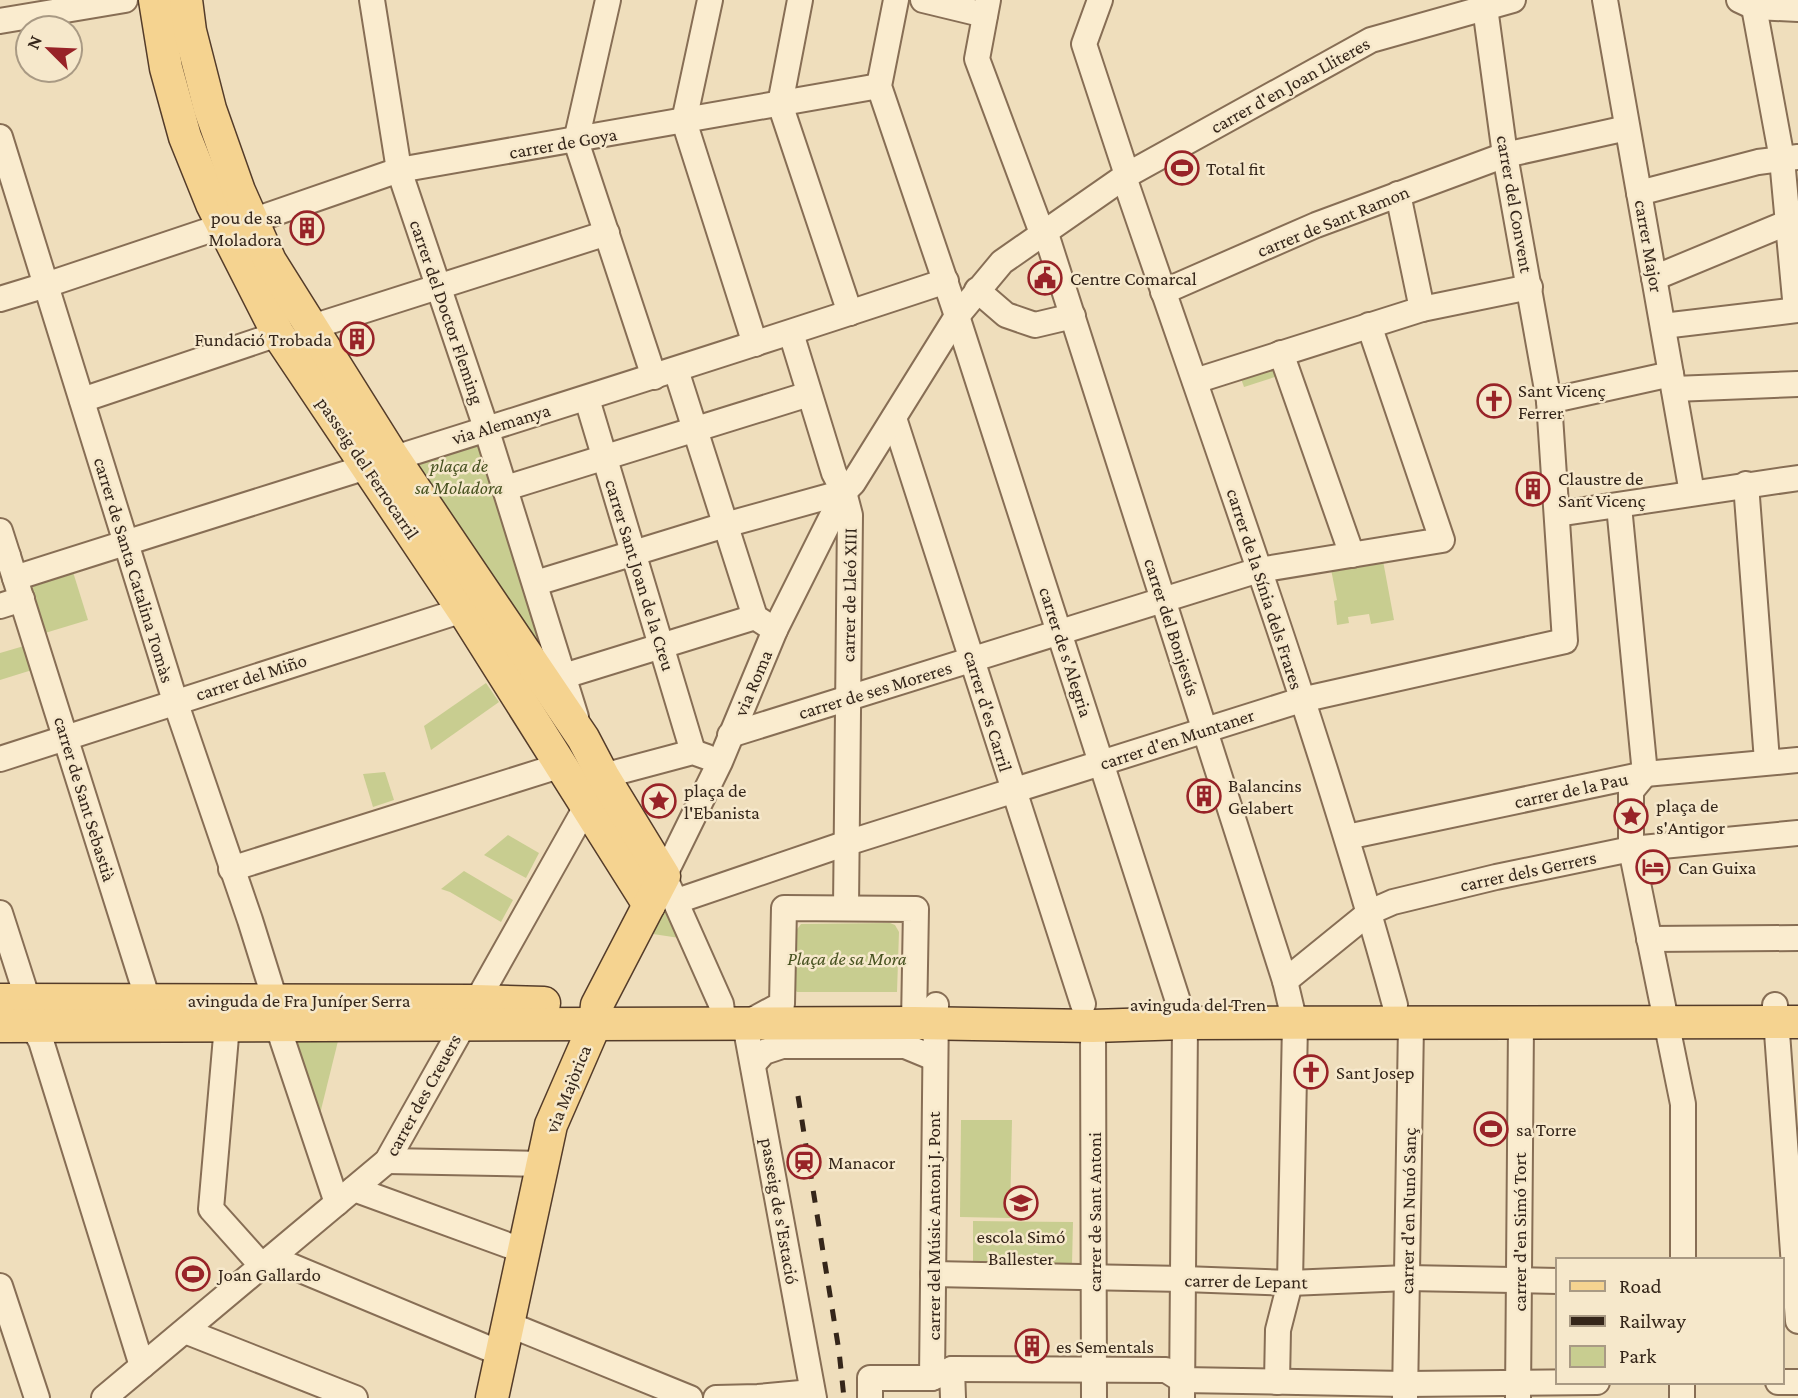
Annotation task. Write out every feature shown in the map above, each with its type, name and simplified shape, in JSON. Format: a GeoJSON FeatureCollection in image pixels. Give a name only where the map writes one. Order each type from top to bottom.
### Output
{"type":"FeatureCollection","features":[{"type":"Feature","properties":{"kind":"main road","name":"passeig del Ferrocarril"},"geometry":{"type":"LineString","coordinates":[[155,0],[166,68],[185,136],[237,224],[278,334],[380,461],[583,738],[663,894]]}},
{"type":"Feature","properties":{"kind":"main road","name":"passeig del Ferrocarril"},"geometry":{"type":"LineString","coordinates":[[186,0],[190,31],[210,109],[239,191],[237,224],[270,261],[312,327],[380,461],[463,610],[586,807],[663,894]]}},
{"type":"Feature","properties":{"kind":"main road","name":"via Majòrica"},"geometry":{"type":"LineString","coordinates":[[492,1398],[551,1125],[596,1014],[663,894]]}},
{"type":"Feature","properties":{"kind":"main road","name":"avinguda de Fra Juníper Serra"},"geometry":{"type":"LineString","coordinates":[[0,1026],[20,1009],[148,1000],[276,1012],[469,1012],[730,1017]]}},
{"type":"Feature","properties":{"kind":"main road","name":"avinguda del Tren"},"geometry":{"type":"LineString","coordinates":[[730,1017],[782,1004],[925,1014],[1088,1015],[1181,1013],[1291,1003],[1521,1024],[1665,1013]]}},
{"type":"Feature","properties":{"kind":"main road","name":"avinguda de Fra Juníper Serra"},"geometry":{"type":"LineString","coordinates":[[20,1009],[227,1025],[276,1012]]}},
{"type":"Feature","properties":{"kind":"main road"},"geometry":{"type":"LineString","coordinates":[[730,1017],[925,1014]]}},
{"type":"Feature","properties":{"kind":"main road","name":"avinguda del Tren"},"geometry":{"type":"LineString","coordinates":[[1403,1014],[1787,1014]]}},
{"type":"Feature","properties":{"kind":"street"},"geometry":{"type":"LineString","coordinates":[[0,21],[53,6],[125,0]]}},
{"type":"Feature","properties":{"kind":"street","name":"carrer del Doctor Fleming"},"geometry":{"type":"LineString","coordinates":[[372,0],[399,170],[506,488],[583,738]]}},
{"type":"Feature","properties":{"kind":"street"},"geometry":{"type":"LineString","coordinates":[[564,676],[661,646],[765,624],[725,525],[695,429],[665,373],[607,233],[576,141],[608,0]]}},
{"type":"Feature","properties":{"kind":"street"},"geometry":{"type":"LineString","coordinates":[[710,0],[684,121],[755,344]]}},
{"type":"Feature","properties":{"kind":"street"},"geometry":{"type":"LineString","coordinates":[[800,0],[780,104],[850,313]]}},
{"type":"Feature","properties":{"kind":"street"},"geometry":{"type":"LineString","coordinates":[[879,86],[896,0]]}},
{"type":"Feature","properties":{"kind":"street"},"geometry":{"type":"LineString","coordinates":[[923,0],[986,7]]}},
{"type":"Feature","properties":{"kind":"street","name":"carrer de la Sínia dels Frares"},"geometry":{"type":"LineString","coordinates":[[1100,0],[1084,44],[1163,292],[1259,570],[1403,1014]]}},
{"type":"Feature","properties":{"kind":"street","name":"carrer d'en Joan Lliteres"},"geometry":{"type":"LineString","coordinates":[[894,418],[957,316],[1002,262],[1125,176],[1371,40],[1484,4],[1513,0]]}},
{"type":"Feature","properties":{"kind":"street","name":"carrer Major"},"geometry":{"type":"LineString","coordinates":[[1605,0],[1692,493]]}},
{"type":"Feature","properties":{"kind":"street"},"geometry":{"type":"LineString","coordinates":[[1663,326],[1797,310],[1790,158],[1746,3],[1798,9]]}},
{"type":"Feature","properties":{"kind":"street","name":"carrer del Convent"},"geometry":{"type":"LineString","coordinates":[[1484,4],[1505,155],[1549,401],[1557,514]]}},
{"type":"Feature","properties":{"kind":"street","name":"carrer del Bonjesús"},"geometry":{"type":"LineString","coordinates":[[986,7],[977,59],[1042,233],[1048,240],[1291,1003],[1290,1283],[1278,1330],[1278,1382]]}},
{"type":"Feature","properties":{"kind":"street","name":"carrer de Goya"},"geometry":{"type":"LineString","coordinates":[[0,299],[399,170],[879,86]]}},
{"type":"Feature","properties":{"kind":"street","name":"carrer de s'Alegria"},"geometry":{"type":"LineString","coordinates":[[879,86],[946,281],[1181,1013],[1184,1279],[1182,1389]]}},
{"type":"Feature","properties":{"kind":"street","name":"carrer de Sant Ramon"},"geometry":{"type":"LineString","coordinates":[[1163,292],[1316,225],[1505,155],[1627,128]]}},
{"type":"Feature","properties":{"kind":"street","name":"carrer de Santa Catalina Tomàs"},"geometry":{"type":"LineString","coordinates":[[0,137],[175,701],[276,1012],[346,1196]]}},
{"type":"Feature","properties":{"kind":"street"},"geometry":{"type":"LineString","coordinates":[[1639,193],[1758,162],[1790,158]]}},
{"type":"Feature","properties":{"kind":"street"},"geometry":{"type":"LineString","coordinates":[[1398,194],[1422,309]]}},
{"type":"Feature","properties":{"kind":"street"},"geometry":{"type":"LineString","coordinates":[[1654,278],[1793,221]]}},
{"type":"Feature","properties":{"kind":"street"},"geometry":{"type":"LineString","coordinates":[[312,327],[607,233]]}},
{"type":"Feature","properties":{"kind":"street","name":"via Alemanya"},"geometry":{"type":"LineString","coordinates":[[9,580],[380,461],[587,399],[946,281]]}},
{"type":"Feature","properties":{"kind":"street"},"geometry":{"type":"LineString","coordinates":[[1195,381],[1422,309],[1530,287]]}},
{"type":"Feature","properties":{"kind":"street"},"geometry":{"type":"LineString","coordinates":[[977,290],[1006,315],[1035,325],[1073,316]]}},
{"type":"Feature","properties":{"kind":"street","name":"carrer de ses Moreres"},"geometry":{"type":"LineString","coordinates":[[730,735],[1259,570],[1442,540],[1369,325]]}},
{"type":"Feature","properties":{"kind":"street","name":"carrer de Lleó XIII"},"geometry":{"type":"LineString","coordinates":[[790,333],[850,515],[846,699],[846,908]]}},
{"type":"Feature","properties":{"kind":"street"},"geometry":{"type":"LineString","coordinates":[[82,400],[278,334]]}},
{"type":"Feature","properties":{"kind":"street"},"geometry":{"type":"LineString","coordinates":[[1281,353],[1352,555]]}},
{"type":"Feature","properties":{"kind":"street"},"geometry":{"type":"LineString","coordinates":[[1549,401],[1672,382],[1798,384]]}},
{"type":"Feature","properties":{"kind":"street"},"geometry":{"type":"LineString","coordinates":[[506,488],[809,394]]}},
{"type":"Feature","properties":{"kind":"street","name":"carrer Sant Joan de la Creu"},"geometry":{"type":"LineString","coordinates":[[587,399],[694,752]]}},
{"type":"Feature","properties":{"kind":"street","name":"via Roma"},"geometry":{"type":"LineString","coordinates":[[663,894],[730,735],[765,624],[844,492],[853,483],[894,418]]}},
{"type":"Feature","properties":{"kind":"street","name":"carrer d'es Carril"},"geometry":{"type":"LineString","coordinates":[[894,418],[1088,1015]]}},
{"type":"Feature","properties":{"kind":"street"},"geometry":{"type":"LineString","coordinates":[[1557,514],[1798,478]]}},
{"type":"Feature","properties":{"kind":"street"},"geometry":{"type":"LineString","coordinates":[[1746,484],[1768,761]]}},
{"type":"Feature","properties":{"kind":"street"},"geometry":{"type":"LineString","coordinates":[[536,583],[844,492]]}},
{"type":"Feature","properties":{"kind":"street"},"geometry":{"type":"LineString","coordinates":[[1619,506],[1645,774],[1631,791],[1631,849],[1683,1104],[1683,1258]]}},
{"type":"Feature","properties":{"kind":"street","name":"carrer d'en Muntaner"},"geometry":{"type":"LineString","coordinates":[[663,894],[847,844],[1301,700],[1564,641],[1557,514]]}},
{"type":"Feature","properties":{"kind":"street","name":"carrer de Sant Sebastià"},"geometry":{"type":"LineString","coordinates":[[0,531],[9,580],[66,736],[148,1000]]}},
{"type":"Feature","properties":{"kind":"street","name":"carrer del Miño"},"geometry":{"type":"LineString","coordinates":[[0,759],[463,610]]}},
{"type":"Feature","properties":{"kind":"street"},"geometry":{"type":"LineString","coordinates":[[603,776],[694,752],[720,761]]}},
{"type":"Feature","properties":{"kind":"street","name":"carrer de la Pau"},"geometry":{"type":"LineString","coordinates":[[1347,837],[1645,774],[1798,760]]}},
{"type":"Feature","properties":{"kind":"street"},"geometry":{"type":"LineString","coordinates":[[231,869],[562,765]]}},
{"type":"Feature","properties":{"kind":"street","name":"carrer des Creuers"},"geometry":{"type":"LineString","coordinates":[[104,1398],[387,1161],[586,807]]}},
{"type":"Feature","properties":{"kind":"street","name":"carrer dels Gerrers"},"geometry":{"type":"LineString","coordinates":[[1291,1003],[1370,912],[1393,902],[1631,849],[1798,833]]}},
{"type":"Feature","properties":{"kind":"street","name":"passeig de s'Estació"},"geometry":{"type":"LineString","coordinates":[[663,894],[754,1063],[813,1395]]}},
{"type":"Feature","properties":{"kind":"street"},"geometry":{"type":"LineString","coordinates":[[782,1004],[784,908],[916,909],[925,1014]]}},
{"type":"Feature","properties":{"kind":"street"},"geometry":{"type":"LineString","coordinates":[[0,913],[20,1009],[41,1041],[142,1366]]}},
{"type":"Feature","properties":{"kind":"street"},"geometry":{"type":"LineString","coordinates":[[1649,939],[1798,938]]}},
{"type":"Feature","properties":{"kind":"street","name":"carrer del Músic Antoni J. Pont"},"geometry":{"type":"LineString","coordinates":[[925,1014],[934,1058],[933,1274],[942,1374],[953,1398]]}},
{"type":"Feature","properties":{"kind":"street","name":"carrer d'en Nunó Sanç"},"geometry":{"type":"LineString","coordinates":[[1403,1014],[1407,1278],[1405,1391]]}},
{"type":"Feature","properties":{"kind":"street"},"geometry":{"type":"LineString","coordinates":[[1787,1014],[1791,1282],[1798,1321]]}},
{"type":"Feature","properties":{"kind":"street","name":"carrer de Sant Antoni"},"geometry":{"type":"LineString","coordinates":[[1088,1015],[1094,1398]]}},
{"type":"Feature","properties":{"kind":"street","name":"carrer d'en Simó Tort"},"geometry":{"type":"LineString","coordinates":[[1518,1391],[1521,1024]]}},
{"type":"Feature","properties":{"kind":"street"},"geometry":{"type":"LineString","coordinates":[[227,1025],[211,1209],[267,1262],[690,1398]]}},
{"type":"Feature","properties":{"kind":"street"},"geometry":{"type":"LineString","coordinates":[[754,1063],[764,1052],[782,1046],[905,1046],[934,1058]]}},
{"type":"Feature","properties":{"kind":"street"},"geometry":{"type":"LineString","coordinates":[[387,1161],[542,1164]]}},
{"type":"Feature","properties":{"kind":"street"},"geometry":{"type":"LineString","coordinates":[[346,1196],[524,1251]]}},
{"type":"Feature","properties":{"kind":"street","name":"carrer de Lepant"},"geometry":{"type":"LineString","coordinates":[[933,1274],[1290,1283],[1407,1278],[1556,1281]]}},
{"type":"Feature","properties":{"kind":"street"},"geometry":{"type":"LineString","coordinates":[[0,1286],[37,1398]]}},
{"type":"Feature","properties":{"kind":"street"},"geometry":{"type":"LineString","coordinates":[[185,1331],[355,1398]]}},
{"type":"Feature","properties":{"kind":"street"},"geometry":{"type":"LineString","coordinates":[[870,1388],[942,1374],[1094,1370],[1166,1370],[1182,1389],[1278,1382],[1405,1391],[1518,1391],[1579,1384]]}},
{"type":"Feature","properties":{"kind":"street"},"geometry":{"type":"LineString","coordinates":[[716,1398],[813,1395]]}},
{"type":"Feature","properties":{"kind":"green space"},"geometry":{"type":"Polygon","coordinates":[[[1271,362],[1281,375],[1244,387],[1239,373],[1271,362]]]}},
{"type":"Feature","properties":{"kind":"green space","name":"plaça de sa Moladora"},"geometry":{"type":"Polygon","coordinates":[[[477,441],[551,664],[418,466],[419,461],[477,441]]]}},
{"type":"Feature","properties":{"kind":"green space"},"geometry":{"type":"Polygon","coordinates":[[[1381,550],[1394,620],[1371,624],[1369,614],[1348,617],[1349,623],[1337,625],[1334,601],[1337,600],[1329,559],[1381,550]]]}},
{"type":"Feature","properties":{"kind":"green space"},"geometry":{"type":"Polygon","coordinates":[[[73,572],[88,620],[45,633],[32,590],[34,585],[73,572]]]}},
{"type":"Feature","properties":{"kind":"green space"},"geometry":{"type":"Polygon","coordinates":[[[24,646],[32,670],[0,680],[0,653],[24,646]]]}},
{"type":"Feature","properties":{"kind":"green space"},"geometry":{"type":"Polygon","coordinates":[[[486,683],[499,702],[431,750],[424,726],[486,683]]]}},
{"type":"Feature","properties":{"kind":"green space"},"geometry":{"type":"Polygon","coordinates":[[[385,772],[394,800],[373,807],[363,774],[385,772]]]}},
{"type":"Feature","properties":{"kind":"green space"},"geometry":{"type":"Polygon","coordinates":[[[508,835],[539,853],[526,878],[484,855],[508,835]]]}},
{"type":"Feature","properties":{"kind":"green space"},"geometry":{"type":"Polygon","coordinates":[[[464,871],[513,900],[501,922],[441,889],[464,871]]]}},
{"type":"Feature","properties":{"kind":"green space"},"geometry":{"type":"Polygon","coordinates":[[[664,909],[672,910],[686,939],[653,934],[664,909]]]}},
{"type":"Feature","properties":{"kind":"green space","name":"Plaça de sa Mora"},"geometry":{"type":"Polygon","coordinates":[[[801,924],[895,925],[899,932],[897,992],[795,990],[795,932],[801,924]]]}},
{"type":"Feature","properties":{"kind":"green space"},"geometry":{"type":"Polygon","coordinates":[[[339,1037],[319,1118],[294,1038],[339,1037]]]}},
{"type":"Feature","properties":{"kind":"green space"},"geometry":{"type":"Polygon","coordinates":[[[961,1120],[1012,1120],[1010,1218],[960,1217],[961,1120]]]}},
{"type":"Feature","properties":{"kind":"green space"},"geometry":{"type":"Polygon","coordinates":[[[973,1221],[1073,1222],[1072,1264],[973,1263],[973,1221]]]}},
{"type":"Feature","properties":{"kind":"railway"},"geometry":{"type":"LineString","coordinates":[[798,1096],[839,1351],[844,1398]]}},
{"type":"Feature","properties":{"kind":"place","name":"Total fit"},"geometry":{"type":"Point","coordinates":[1182,168]}},
{"type":"Feature","properties":{"kind":"place","name":"pou de sa Moladora"},"geometry":{"type":"Point","coordinates":[307,228]}},
{"type":"Feature","properties":{"kind":"place","name":"Centre Comarcal"},"geometry":{"type":"Point","coordinates":[1045,278]}},
{"type":"Feature","properties":{"kind":"place","name":"Fundació Trobada"},"geometry":{"type":"Point","coordinates":[357,339]}},
{"type":"Feature","properties":{"kind":"place","name":"Sant Vicenç Ferrer"},"geometry":{"type":"Point","coordinates":[1494,401]}},
{"type":"Feature","properties":{"kind":"place","name":"Claustre de Sant Vicenç"},"geometry":{"type":"Point","coordinates":[1533,489]}},
{"type":"Feature","properties":{"kind":"place","name":"Balancins Gelabert"},"geometry":{"type":"Point","coordinates":[1204,796]}},
{"type":"Feature","properties":{"kind":"place","name":"plaça de l'Ebanista"},"geometry":{"type":"Point","coordinates":[659,801]}},
{"type":"Feature","properties":{"kind":"place","name":"plaça de s'Antigor"},"geometry":{"type":"Point","coordinates":[1631,816]}},
{"type":"Feature","properties":{"kind":"place","name":"Can Guixa"},"geometry":{"type":"Point","coordinates":[1653,867]}},
{"type":"Feature","properties":{"kind":"place","name":"Sant Josep"},"geometry":{"type":"Point","coordinates":[1311,1072]}},
{"type":"Feature","properties":{"kind":"place","name":"sa Torre"},"geometry":{"type":"Point","coordinates":[1491,1129]}},
{"type":"Feature","properties":{"kind":"place","name":"Manacor"},"geometry":{"type":"Point","coordinates":[804,1162]}},
{"type":"Feature","properties":{"kind":"place","name":"escola Simó Ballester"},"geometry":{"type":"Point","coordinates":[1021,1203]}},
{"type":"Feature","properties":{"kind":"place","name":"Joan Gallardo"},"geometry":{"type":"Point","coordinates":[193,1274]}},
{"type":"Feature","properties":{"kind":"place","name":"es Sementals"},"geometry":{"type":"Point","coordinates":[1032,1346]}}]}
